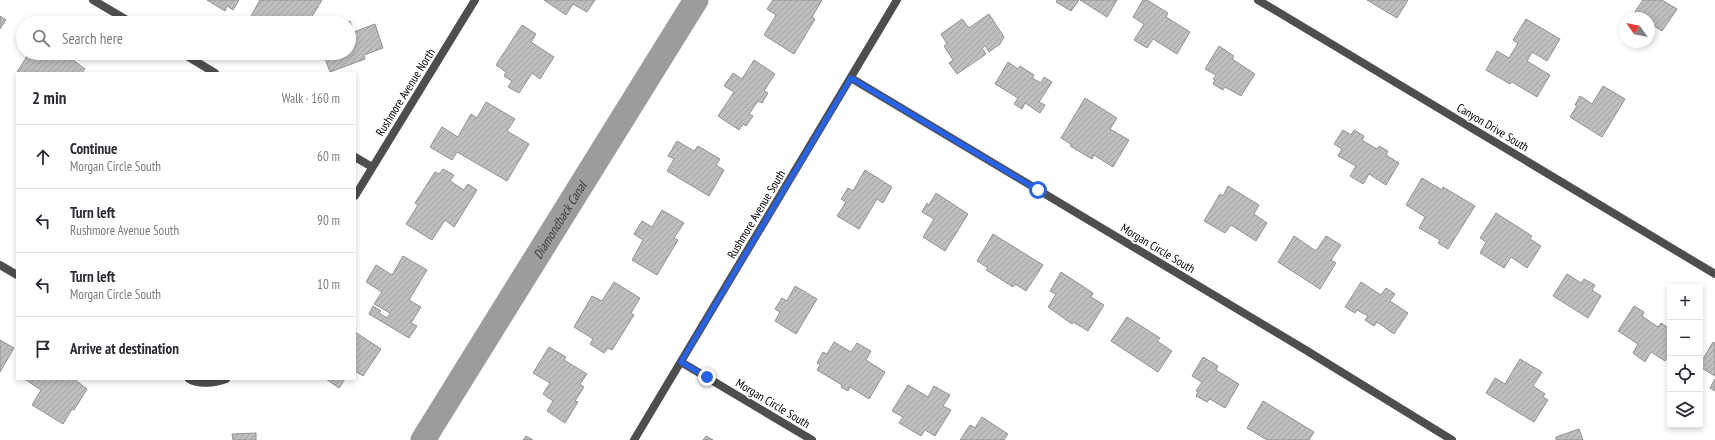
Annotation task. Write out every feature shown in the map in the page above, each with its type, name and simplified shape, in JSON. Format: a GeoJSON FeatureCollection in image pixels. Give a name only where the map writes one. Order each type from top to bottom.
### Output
{"type":"FeatureCollection","features":[{"type":"Feature","properties":{"kind":"street"},"geometry":{"type":"LineString","coordinates":[[93,0],[120,16]]}},
{"type":"Feature","properties":{"kind":"street","name":"Rushmore Avenue North"},"geometry":{"type":"LineString","coordinates":[[356,194],[475,0]]}},
{"type":"Feature","properties":{"kind":"street","name":"Rushmore Avenue South"},"geometry":{"type":"LineString","coordinates":[[634,440],[898,0]]}},
{"type":"Feature","properties":{"kind":"street","name":"Canyon Drive South"},"geometry":{"type":"LineString","coordinates":[[1258,0],[1715,274]]}},
{"type":"Feature","properties":{"kind":"street"},"geometry":{"type":"LineString","coordinates":[[194,60],[213,72]]}},
{"type":"Feature","properties":{"kind":"street","name":"Morgan Circle South"},"geometry":{"type":"LineString","coordinates":[[851,78],[1290,341],[1452,440]]}},
{"type":"Feature","properties":{"kind":"street"},"geometry":{"type":"LineString","coordinates":[[356,158],[372,167]]}},
{"type":"Feature","properties":{"kind":"street"},"geometry":{"type":"LineString","coordinates":[[0,265],[16,274]]}},
{"type":"Feature","properties":{"kind":"street","name":"Morgan Circle South"},"geometry":{"type":"LineString","coordinates":[[681,362],[812,440]]}},
{"type":"Feature","properties":{"kind":"street"},"geometry":{"type":"LineString","coordinates":[[191,380],[218,382],[223,380]]}},
{"type":"Feature","properties":{"kind":"building"},"geometry":{"type":"Polygon","coordinates":[[[207,0],[239,0],[233,10],[227,6],[225,11],[207,0]]]}},
{"type":"Feature","properties":{"kind":"building"},"geometry":{"type":"Polygon","coordinates":[[[260,0],[322,0],[312,16],[251,16],[260,0]]]}},
{"type":"Feature","properties":{"kind":"building"},"geometry":{"type":"Polygon","coordinates":[[[544,0],[595,0],[587,12],[573,4],[566,15],[544,0]]]}},
{"type":"Feature","properties":{"kind":"building"},"geometry":{"type":"Polygon","coordinates":[[[773,0],[822,0],[812,17],[815,19],[794,54],[764,35],[776,15],[767,9],[773,0]]]}},
{"type":"Feature","properties":{"kind":"building"},"geometry":{"type":"Polygon","coordinates":[[[1057,0],[1079,0],[1071,11],[1056,2],[1057,0]]]}},
{"type":"Feature","properties":{"kind":"building"},"geometry":{"type":"Polygon","coordinates":[[[1080,0],[1117,0],[1107,17],[1080,0]]]}},
{"type":"Feature","properties":{"kind":"building"},"geometry":{"type":"Polygon","coordinates":[[[1143,0],[1147,0],[1168,13],[1166,17],[1190,32],[1177,54],[1153,39],[1147,48],[1134,40],[1144,24],[1133,17],[1143,0]]]}},
{"type":"Feature","properties":{"kind":"building"},"geometry":{"type":"Polygon","coordinates":[[[1367,0],[1408,0],[1397,18],[1367,0]]]}},
{"type":"Feature","properties":{"kind":"building"},"geometry":{"type":"Polygon","coordinates":[[[1643,0],[1662,0],[1677,9],[1662,31],[1655,27],[1655,12],[1635,12],[1643,0]]]}},
{"type":"Feature","properties":{"kind":"building"},"geometry":{"type":"Polygon","coordinates":[[[989,14],[1004,37],[1000,44],[989,52],[985,46],[982,48],[986,54],[957,74],[949,63],[953,60],[944,46],[947,44],[941,34],[962,19],[969,28],[989,14]]]}},
{"type":"Feature","properties":{"kind":"building"},"geometry":{"type":"Polygon","coordinates":[[[0,16],[6,20],[0,29],[0,16]]]}},
{"type":"Feature","properties":{"kind":"building"},"geometry":{"type":"Polygon","coordinates":[[[1526,19],[1560,39],[1547,61],[1532,52],[1527,61],[1550,75],[1537,97],[1512,82],[1510,84],[1486,70],[1497,51],[1509,58],[1518,43],[1513,40],[1526,19]]]}},
{"type":"Feature","properties":{"kind":"building"},"geometry":{"type":"Polygon","coordinates":[[[375,24],[383,48],[364,55],[365,59],[330,72],[326,60],[356,60],[356,31],[375,24]]]}},
{"type":"Feature","properties":{"kind":"building"},"geometry":{"type":"Polygon","coordinates":[[[522,25],[536,34],[531,42],[554,57],[540,79],[532,73],[519,93],[508,87],[512,81],[504,76],[506,72],[496,65],[522,25]]]}},
{"type":"Feature","properties":{"kind":"building"},"geometry":{"type":"Polygon","coordinates":[[[1219,46],[1234,56],[1232,59],[1255,74],[1241,96],[1225,87],[1223,90],[1213,84],[1215,80],[1213,79],[1216,75],[1205,69],[1219,46]]]}},
{"type":"Feature","properties":{"kind":"building"},"geometry":{"type":"Polygon","coordinates":[[[25,60],[73,60],[85,69],[83,72],[17,72],[25,60]]]}},
{"type":"Feature","properties":{"kind":"building"},"geometry":{"type":"Polygon","coordinates":[[[754,60],[775,74],[764,91],[768,93],[762,103],[758,101],[749,114],[753,116],[746,126],[743,124],[739,130],[718,116],[734,92],[724,86],[733,73],[742,79],[754,60]]]}},
{"type":"Feature","properties":{"kind":"building"},"geometry":{"type":"Polygon","coordinates":[[[1008,62],[1018,69],[1020,66],[1034,75],[1032,78],[1041,83],[1044,77],[1052,82],[1039,102],[1045,105],[1040,113],[1025,103],[1022,109],[1014,104],[1018,98],[995,84],[1008,62]]]}},
{"type":"Feature","properties":{"kind":"building"},"geometry":{"type":"Polygon","coordinates":[[[1603,86],[1625,99],[1602,137],[1570,117],[1577,106],[1575,105],[1580,96],[1592,104],[1603,86]]]}},
{"type":"Feature","properties":{"kind":"building"},"geometry":{"type":"Polygon","coordinates":[[[1085,98],[1117,118],[1110,129],[1129,140],[1113,167],[1094,155],[1092,159],[1070,146],[1071,144],[1061,138],[1085,98]]]}},
{"type":"Feature","properties":{"kind":"building"},"geometry":{"type":"Polygon","coordinates":[[[486,102],[515,119],[507,131],[529,144],[507,181],[457,152],[452,160],[430,147],[442,127],[458,137],[471,114],[477,118],[486,102]]]}},
{"type":"Feature","properties":{"kind":"building"},"geometry":{"type":"Polygon","coordinates":[[[1343,130],[1351,135],[1354,130],[1364,136],[1362,140],[1377,149],[1379,146],[1388,151],[1386,155],[1399,163],[1386,185],[1369,174],[1363,184],[1350,176],[1356,166],[1338,156],[1342,149],[1334,144],[1343,130]]]}},
{"type":"Feature","properties":{"kind":"building"},"geometry":{"type":"Polygon","coordinates":[[[677,141],[694,151],[698,146],[720,159],[716,165],[724,170],[709,196],[667,171],[674,159],[668,156],[677,141]]]}},
{"type":"Feature","properties":{"kind":"building"},"geometry":{"type":"Polygon","coordinates":[[[443,169],[454,175],[450,181],[464,190],[468,184],[477,190],[454,227],[445,220],[432,240],[406,224],[418,205],[415,203],[435,172],[439,174],[443,169]]]}},
{"type":"Feature","properties":{"kind":"building"},"geometry":{"type":"Polygon","coordinates":[[[865,170],[892,187],[883,203],[877,199],[859,229],[837,216],[846,202],[841,199],[848,188],[853,191],[865,170]]]}},
{"type":"Feature","properties":{"kind":"building"},"geometry":{"type":"Polygon","coordinates":[[[1422,178],[1442,190],[1443,187],[1475,206],[1448,249],[1438,243],[1440,240],[1419,228],[1425,217],[1406,205],[1422,178]]]}},
{"type":"Feature","properties":{"kind":"building"},"geometry":{"type":"Polygon","coordinates":[[[1228,186],[1259,205],[1254,214],[1267,223],[1256,241],[1231,225],[1225,233],[1204,221],[1220,194],[1223,196],[1228,186]]]}},
{"type":"Feature","properties":{"kind":"building"},"geometry":{"type":"Polygon","coordinates":[[[936,193],[968,214],[945,251],[923,237],[934,219],[922,212],[927,203],[929,205],[936,193]]]}},
{"type":"Feature","properties":{"kind":"building"},"geometry":{"type":"Polygon","coordinates":[[[662,210],[684,223],[674,238],[678,240],[657,275],[632,260],[643,240],[634,234],[642,221],[652,227],[662,210]]]}},
{"type":"Feature","properties":{"kind":"building"},"geometry":{"type":"Polygon","coordinates":[[[1496,213],[1532,236],[1530,239],[1541,246],[1527,268],[1511,257],[1504,268],[1480,253],[1486,242],[1480,238],[1496,213]]]}},
{"type":"Feature","properties":{"kind":"building"},"geometry":{"type":"Polygon","coordinates":[[[993,234],[1043,265],[1026,291],[1015,284],[1013,287],[986,270],[988,268],[977,261],[993,234]]]}},
{"type":"Feature","properties":{"kind":"building"},"geometry":{"type":"Polygon","coordinates":[[[1294,236],[1316,251],[1326,236],[1341,245],[1331,260],[1336,263],[1320,289],[1278,262],[1294,236]]]}},
{"type":"Feature","properties":{"kind":"building"},"geometry":{"type":"Polygon","coordinates":[[[403,256],[427,270],[409,300],[421,307],[411,323],[417,326],[409,338],[369,314],[373,306],[381,311],[379,313],[387,318],[390,313],[374,304],[382,292],[366,282],[376,265],[392,275],[403,256]]]}},
{"type":"Feature","properties":{"kind":"building"},"geometry":{"type":"Polygon","coordinates":[[[1061,272],[1093,293],[1091,297],[1104,305],[1088,331],[1073,322],[1072,324],[1048,307],[1056,294],[1050,291],[1061,272]]]}},
{"type":"Feature","properties":{"kind":"building"},"geometry":{"type":"Polygon","coordinates":[[[1567,274],[1581,283],[1584,279],[1595,285],[1592,290],[1601,296],[1588,318],[1553,296],[1567,274]]]}},
{"type":"Feature","properties":{"kind":"building"},"geometry":{"type":"Polygon","coordinates":[[[614,282],[640,298],[631,313],[634,315],[612,350],[608,348],[604,353],[590,344],[593,339],[574,327],[592,296],[602,301],[614,282]]]}},
{"type":"Feature","properties":{"kind":"building"},"geometry":{"type":"Polygon","coordinates":[[[1361,282],[1381,295],[1386,288],[1395,294],[1390,301],[1408,313],[1394,334],[1377,322],[1374,326],[1365,320],[1368,316],[1357,310],[1355,313],[1345,307],[1361,282]]]}},
{"type":"Feature","properties":{"kind":"building"},"geometry":{"type":"Polygon","coordinates":[[[795,286],[817,299],[796,334],[775,321],[780,312],[775,309],[782,298],[787,301],[795,286]]]}},
{"type":"Feature","properties":{"kind":"building"},"geometry":{"type":"Polygon","coordinates":[[[1634,306],[1644,312],[1642,316],[1658,327],[1661,323],[1667,327],[1667,358],[1665,361],[1651,352],[1645,362],[1633,353],[1638,344],[1618,331],[1634,306]]]}},
{"type":"Feature","properties":{"kind":"building"},"geometry":{"type":"Polygon","coordinates":[[[1127,317],[1160,338],[1157,341],[1172,351],[1158,372],[1111,341],[1127,317]]]}},
{"type":"Feature","properties":{"kind":"building"},"geometry":{"type":"Polygon","coordinates":[[[356,333],[381,349],[363,376],[356,372],[356,333]]]}},
{"type":"Feature","properties":{"kind":"building"},"geometry":{"type":"Polygon","coordinates":[[[0,340],[14,348],[0,372],[0,340]]]}},
{"type":"Feature","properties":{"kind":"building"},"geometry":{"type":"Polygon","coordinates":[[[834,342],[851,352],[857,343],[871,351],[866,360],[885,372],[869,399],[850,387],[848,391],[841,387],[842,385],[817,370],[820,365],[817,363],[823,352],[827,354],[834,342]]]}},
{"type":"Feature","properties":{"kind":"building"},"geometry":{"type":"Polygon","coordinates":[[[1713,342],[1715,343],[1715,376],[1703,369],[1703,359],[1713,342]]]}},
{"type":"Feature","properties":{"kind":"building"},"geometry":{"type":"Polygon","coordinates":[[[549,347],[566,357],[564,360],[587,374],[580,384],[584,387],[575,401],[578,402],[565,423],[547,411],[553,401],[543,394],[550,383],[533,373],[549,347]]]}},
{"type":"Feature","properties":{"kind":"building"},"geometry":{"type":"Polygon","coordinates":[[[1203,357],[1218,366],[1216,370],[1239,384],[1225,408],[1210,399],[1207,402],[1196,396],[1198,392],[1196,391],[1202,382],[1192,376],[1203,357]]]}},
{"type":"Feature","properties":{"kind":"building"},"geometry":{"type":"Polygon","coordinates":[[[1520,359],[1542,372],[1533,386],[1545,394],[1543,397],[1548,400],[1534,422],[1486,393],[1495,378],[1505,384],[1520,359]]]}},
{"type":"Feature","properties":{"kind":"building"},"geometry":{"type":"Polygon","coordinates":[[[1715,379],[1715,391],[1710,388],[1715,379]]]}},
{"type":"Feature","properties":{"kind":"building"},"geometry":{"type":"Polygon","coordinates":[[[26,380],[75,380],[87,389],[63,424],[32,405],[41,390],[26,380]]]}},
{"type":"Feature","properties":{"kind":"building"},"geometry":{"type":"Polygon","coordinates":[[[327,380],[344,380],[339,388],[327,380]]]}},
{"type":"Feature","properties":{"kind":"building"},"geometry":{"type":"Polygon","coordinates":[[[908,385],[928,397],[934,386],[950,395],[943,406],[951,410],[935,436],[925,430],[921,436],[899,423],[903,417],[892,411],[908,385]]]}},
{"type":"Feature","properties":{"kind":"building"},"geometry":{"type":"Polygon","coordinates":[[[1263,401],[1314,432],[1309,440],[1267,440],[1247,428],[1263,401]]]}},
{"type":"Feature","properties":{"kind":"building"},"geometry":{"type":"Polygon","coordinates":[[[982,417],[1008,434],[1004,440],[960,440],[970,425],[975,428],[982,417]]]}},
{"type":"Feature","properties":{"kind":"building"},"geometry":{"type":"Polygon","coordinates":[[[1579,429],[1583,440],[1556,440],[1556,437],[1579,429]]]}},
{"type":"Feature","properties":{"kind":"building"},"geometry":{"type":"Polygon","coordinates":[[[256,433],[256,440],[233,440],[232,434],[256,433]]]}},
{"type":"Feature","properties":{"kind":"building"},"geometry":{"type":"Polygon","coordinates":[[[526,436],[533,440],[523,440],[526,436]]]}},
{"type":"Feature","properties":{"kind":"building"},"geometry":{"type":"Polygon","coordinates":[[[706,436],[713,440],[703,440],[706,436]]]}},
{"type":"Feature","properties":{"kind":"waterway","name":"Diamondback Canal"},"geometry":{"type":"LineString","coordinates":[[423,440],[696,0]]}},
{"type":"Feature","properties":{"kind":"route"},"geometry":{"type":"LineString","coordinates":[[707,377],[681,362],[851,78],[1038,190]]}}]}
